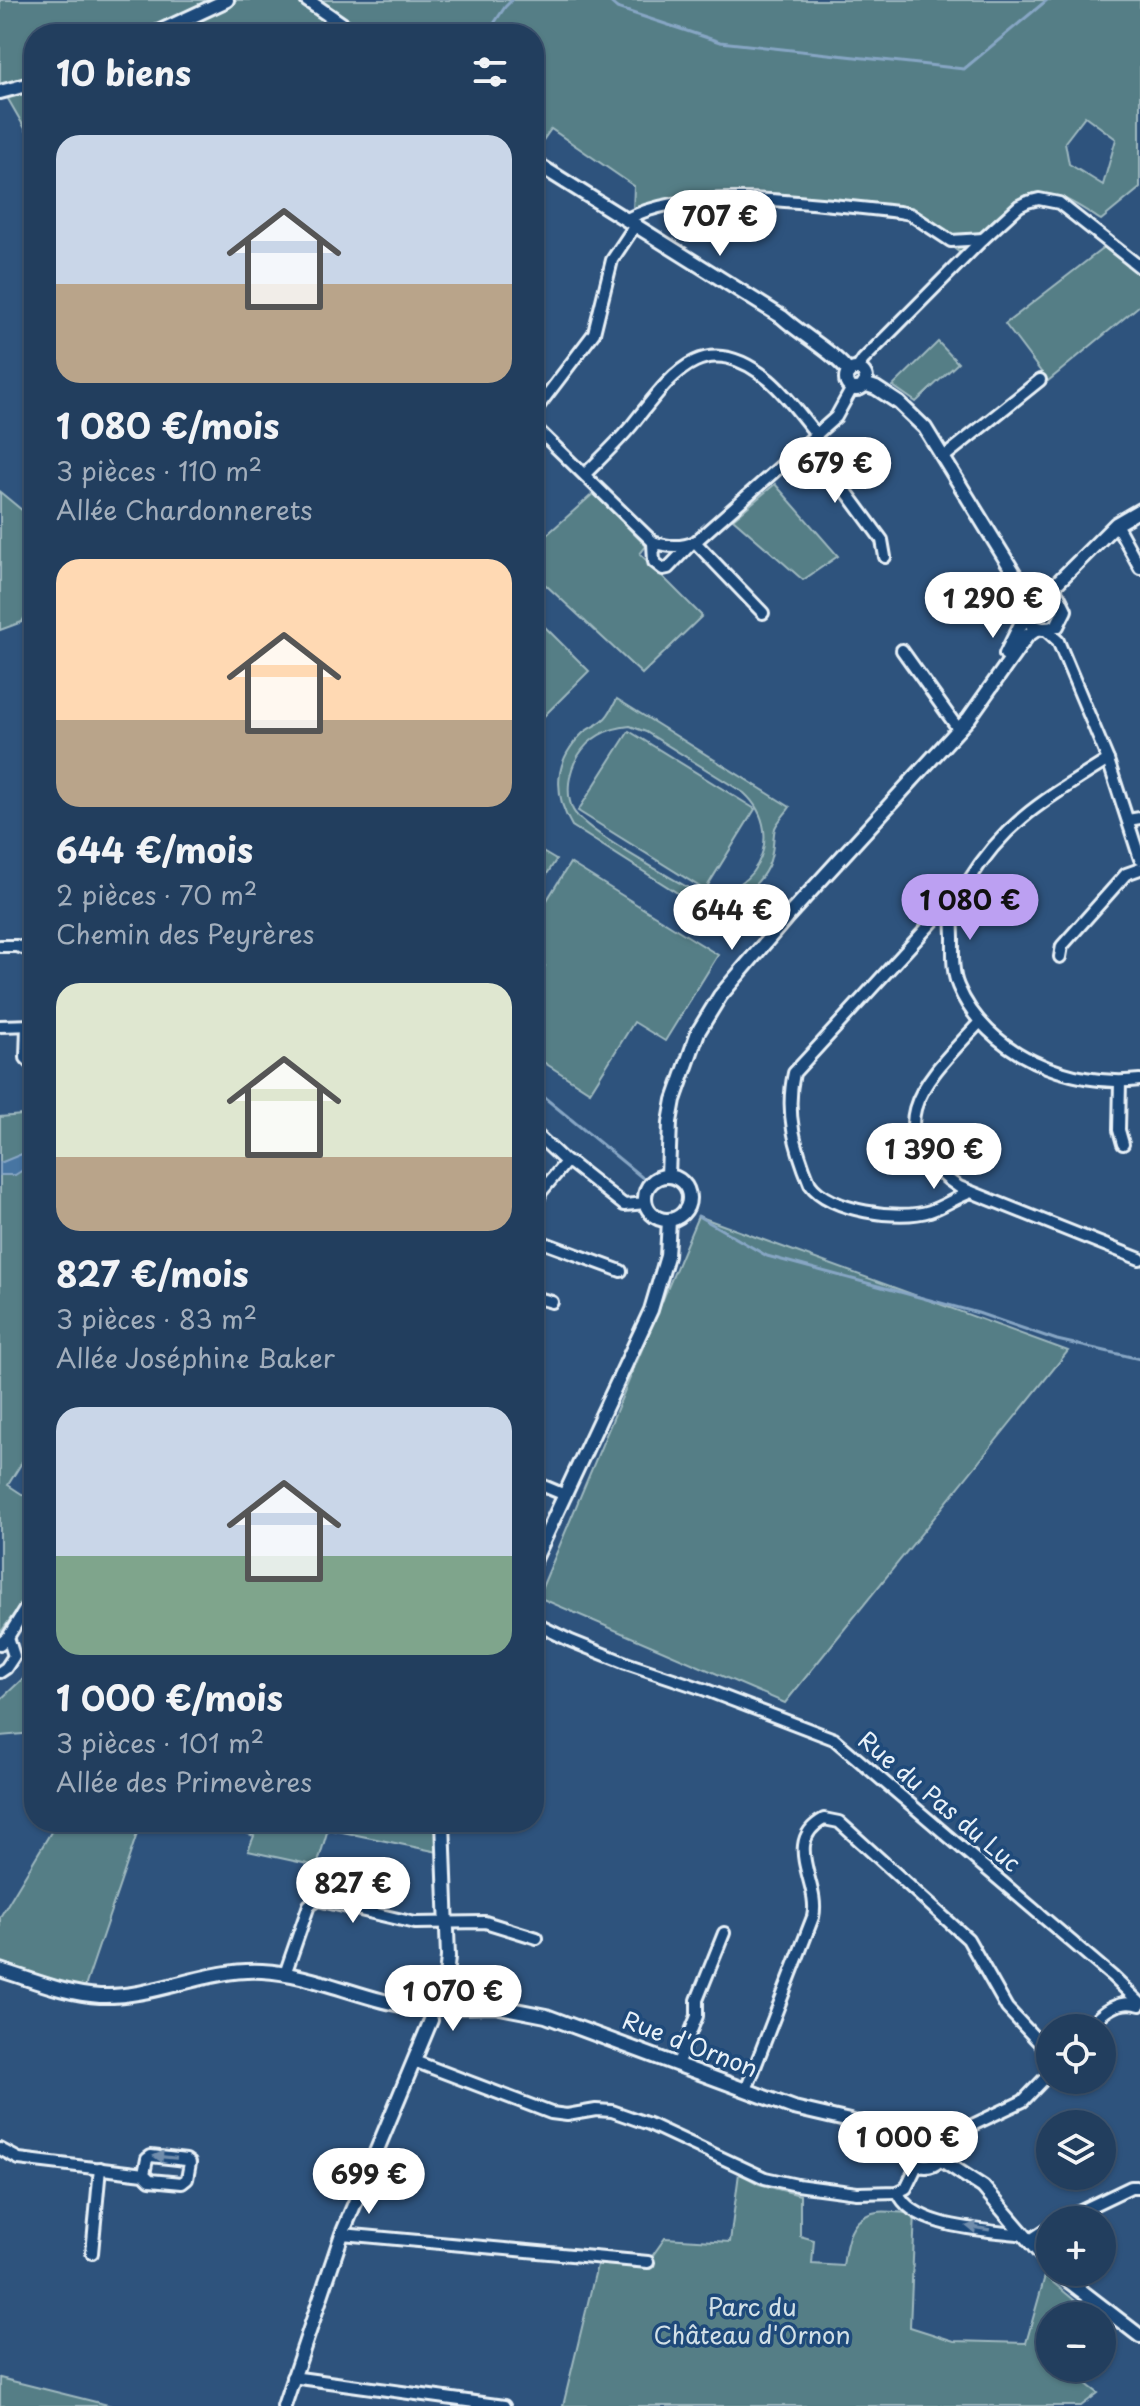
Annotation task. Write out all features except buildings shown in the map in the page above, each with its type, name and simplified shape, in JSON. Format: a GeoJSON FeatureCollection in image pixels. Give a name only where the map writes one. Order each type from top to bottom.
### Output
{"type":"FeatureCollection","features":[{"type":"Feature","properties":{"kind":"street"},"geometry":{"type":"LineString","coordinates":[[175,24],[227,0]]}},
{"type":"Feature","properties":{"kind":"street"},"geometry":{"type":"LineString","coordinates":[[307,0],[342,24]]}},
{"type":"Feature","properties":{"kind":"street"},"geometry":{"type":"LineString","coordinates":[[0,92],[24,86]]}},
{"type":"Feature","properties":{"kind":"street"},"geometry":{"type":"LineString","coordinates":[[544,168],[782,317],[799,332],[864,375],[836,417],[814,439],[668,568],[663,569],[654,562],[653,542]]}},
{"type":"Feature","properties":{"kind":"street"},"geometry":{"type":"LineString","coordinates":[[544,399],[594,333],[612,260],[632,222],[694,199],[899,212],[919,220],[951,241],[959,243],[983,239]]}},
{"type":"Feature","properties":{"kind":"street"},"geometry":{"type":"LineString","coordinates":[[853,370],[1019,206],[1039,199],[1059,203],[1140,267]]}},
{"type":"Feature","properties":{"kind":"street"},"geometry":{"type":"LineString","coordinates":[[585,474],[630,427],[662,385],[690,362],[717,355],[746,364],[770,381],[814,439],[882,540],[885,557]]}},
{"type":"Feature","properties":{"kind":"street"},"geometry":{"type":"LineString","coordinates":[[944,457],[1015,408],[1040,380]]}},
{"type":"Feature","properties":{"kind":"street"},"geometry":{"type":"LineString","coordinates":[[858,386],[876,388],[906,409],[925,428],[1014,573],[1028,620],[1058,641],[1108,760],[1140,859]]}},
{"type":"Feature","properties":{"kind":"street"},"geometry":{"type":"LineString","coordinates":[[544,435],[653,542],[665,546],[693,543]]}},
{"type":"Feature","properties":{"kind":"street"},"geometry":{"type":"LineString","coordinates":[[996,679],[1032,596],[1043,591],[1082,559],[1116,524],[1140,510]]}},
{"type":"Feature","properties":{"kind":"street"},"geometry":{"type":"LineString","coordinates":[[1116,524],[1140,568]]}},
{"type":"Feature","properties":{"kind":"street"},"geometry":{"type":"LineString","coordinates":[[693,543],[763,613]]}},
{"type":"Feature","properties":{"kind":"street"},"geometry":{"type":"LineString","coordinates":[[1061,599],[1063,588],[1082,559]]}},
{"type":"Feature","properties":{"kind":"street"},"geometry":{"type":"LineString","coordinates":[[1014,573],[1028,585],[1054,593],[1061,599],[1065,610],[1058,641]]}},
{"type":"Feature","properties":{"kind":"street"},"geometry":{"type":"LineString","coordinates":[[668,1176],[674,1100],[690,1052],[714,1006],[787,917],[959,730],[1027,636],[1061,622]]}},
{"type":"Feature","properties":{"kind":"street"},"geometry":{"type":"LineString","coordinates":[[902,650],[959,730]]}},
{"type":"Feature","properties":{"kind":"street"},"geometry":{"type":"LineString","coordinates":[[971,1192],[930,1211],[909,1214],[861,1210],[825,1198],[810,1184],[790,1120],[789,1094],[794,1073],[955,901],[998,839],[1021,816],[1108,760]]}},
{"type":"Feature","properties":{"kind":"street"},"geometry":{"type":"LineString","coordinates":[[1128,820],[1140,818]]}},
{"type":"Feature","properties":{"kind":"street"},"geometry":{"type":"LineString","coordinates":[[1060,957],[1062,946],[1126,874],[1140,869]]}},
{"type":"Feature","properties":{"kind":"street"},"geometry":{"type":"LineString","coordinates":[[955,901],[952,954],[956,984],[980,1022],[1010,1047],[1047,1067],[1076,1076],[1120,1082],[1140,1080]]}},
{"type":"Feature","properties":{"kind":"street"},"geometry":{"type":"LineString","coordinates":[[0,946],[24,949]]}},
{"type":"Feature","properties":{"kind":"street"},"geometry":{"type":"LineString","coordinates":[[980,1022],[927,1079],[916,1104],[914,1129],[921,1152],[937,1173],[971,1192],[1140,1259]]}},
{"type":"Feature","properties":{"kind":"street"},"geometry":{"type":"LineString","coordinates":[[0,1026],[24,1026]]}},
{"type":"Feature","properties":{"kind":"street"},"geometry":{"type":"LineString","coordinates":[[1120,1082],[1119,1130],[1123,1144]]}},
{"type":"Feature","properties":{"kind":"street"},"geometry":{"type":"LineString","coordinates":[[544,1141],[566,1162],[624,1205],[646,1203]]}},
{"type":"Feature","properties":{"kind":"street"},"geometry":{"type":"LineString","coordinates":[[544,1188],[566,1162]]}},
{"type":"Feature","properties":{"kind":"street"},"geometry":{"type":"LineString","coordinates":[[661,1176],[668,1176],[682,1181],[688,1202],[683,1214],[669,1220],[652,1214],[645,1196],[650,1184],[661,1176]]}},
{"type":"Feature","properties":{"kind":"street"},"geometry":{"type":"LineString","coordinates":[[544,1540],[651,1310],[667,1256],[669,1220]]}},
{"type":"Feature","properties":{"kind":"street"},"geometry":{"type":"LineString","coordinates":[[544,1243],[621,1271]]}},
{"type":"Feature","properties":{"kind":"street"},"geometry":{"type":"LineString","coordinates":[[544,1300],[552,1302]]}},
{"type":"Feature","properties":{"kind":"street"},"geometry":{"type":"LineString","coordinates":[[544,1486],[565,1495]]}},
{"type":"Feature","properties":{"kind":"street"},"geometry":{"type":"LineString","coordinates":[[0,1672],[14,1656],[4,1640],[24,1610]]}},
{"type":"Feature","properties":{"kind":"street","name":"Rue du Pas du Luc"},"geometry":{"type":"LineString","coordinates":[[544,1628],[626,1663],[834,1739],[1112,1976],[1140,2004]]}},
{"type":"Feature","properties":{"kind":"street"},"geometry":{"type":"LineString","coordinates":[[746,2090],[813,1917],[815,1902],[802,1853],[815,1824],[824,1819],[839,1822],[968,1939],[1007,2008],[1036,2039]]}},
{"type":"Feature","properties":{"kind":"street"},"geometry":{"type":"LineString","coordinates":[[440,1994],[448,1957],[443,1832]]}},
{"type":"Feature","properties":{"kind":"street"},"geometry":{"type":"LineString","coordinates":[[285,1974],[309,1905],[318,1900],[415,1923],[485,1922],[537,1938]]}},
{"type":"Feature","properties":{"kind":"street"},"geometry":{"type":"LineString","coordinates":[[678,2063],[697,2016],[697,2000],[724,1933]]}},
{"type":"Feature","properties":{"kind":"street"},"geometry":{"type":"LineString","coordinates":[[0,1970],[60,1990],[101,1996],[231,1973],[285,1974],[398,2005],[422,2008]]}},
{"type":"Feature","properties":{"kind":"street"},"geometry":{"type":"LineString","coordinates":[[1115,2007],[1116,1982]]}},
{"type":"Feature","properties":{"kind":"street"},"geometry":{"type":"LineString","coordinates":[[440,1994],[448,2000],[450,2007],[443,2018],[431,2020],[422,2008],[427,1996],[440,1994]]}},
{"type":"Feature","properties":{"kind":"street"},"geometry":{"type":"LineString","coordinates":[[1102,2014],[1129,2001],[1140,2004]]}},
{"type":"Feature","properties":{"kind":"street","name":"Rue d'Ornon"},"geometry":{"type":"LineString","coordinates":[[450,2007],[495,2006],[533,2013],[814,2114],[897,2132],[911,2141]]}},
{"type":"Feature","properties":{"kind":"street"},"geometry":{"type":"LineString","coordinates":[[284,2406],[342,2234],[431,2020]]}},
{"type":"Feature","properties":{"kind":"street"},"geometry":{"type":"LineString","coordinates":[[414,2061],[551,2113],[567,2115],[603,2110],[634,2118],[765,2178],[797,2185],[857,2193],[898,2192],[906,2188],[918,2163]]}},
{"type":"Feature","properties":{"kind":"street"},"geometry":{"type":"LineString","coordinates":[[941,2140],[1023,2101],[1036,2088]]}},
{"type":"Feature","properties":{"kind":"street"},"geometry":{"type":"LineString","coordinates":[[928,2132],[941,2140],[944,2149],[940,2159],[927,2166],[918,2163],[910,2154],[911,2141],[918,2134],[928,2132]]}},
{"type":"Feature","properties":{"kind":"street"},"geometry":{"type":"LineString","coordinates":[[0,2149],[19,2159],[144,2174]]}},
{"type":"Feature","properties":{"kind":"street"},"geometry":{"type":"LineString","coordinates":[[940,2159],[983,2187],[1036,2249]]}},
{"type":"Feature","properties":{"kind":"street"},"geometry":{"type":"LineString","coordinates":[[92,2253],[100,2168]]}},
{"type":"Feature","properties":{"kind":"street"},"geometry":{"type":"LineString","coordinates":[[1091,2206],[1131,2187],[1140,2187]]}},
{"type":"Feature","properties":{"kind":"street"},"geometry":{"type":"LineString","coordinates":[[898,2192],[901,2199],[931,2221],[1027,2238],[1036,2234]]}},
{"type":"Feature","properties":{"kind":"street"},"geometry":{"type":"LineString","coordinates":[[342,2234],[648,2262]]}},
{"type":"Feature","properties":{"kind":"street"},"geometry":{"type":"LineString","coordinates":[[1075,2286],[1140,2336]]}},
{"type":"Feature","properties":{"kind":"street"},"geometry":{"type":"LineString","coordinates":[[292,2377],[504,2406]]}},
{"type":"Feature","properties":{"kind":"green space"},"geometry":{"type":"Polygon","coordinates":[[[0,0],[1140,0],[1140,188],[1101,220],[1057,196],[1029,196],[1004,211],[960,253],[910,214],[726,199],[633,211],[634,186],[551,129],[544,139],[544,24],[24,24],[24,127],[4,92],[0,92],[0,0]],[[1085,116],[1065,142],[1069,164],[1103,185],[1116,139],[1085,116]]]}},
{"type":"Feature","properties":{"kind":"green space"},"geometry":{"type":"Polygon","coordinates":[[[1106,246],[1140,273],[1140,305],[1048,381],[1005,324],[1106,246]]]}},
{"type":"Feature","properties":{"kind":"green space"},"geometry":{"type":"Polygon","coordinates":[[[938,342],[958,363],[916,402],[893,386],[938,342]]]}},
{"type":"Feature","properties":{"kind":"green space"},"geometry":{"type":"Polygon","coordinates":[[[775,484],[838,556],[803,580],[733,519],[775,484]]]}},
{"type":"Feature","properties":{"kind":"green space"},"geometry":{"type":"Polygon","coordinates":[[[0,492],[24,512],[24,618],[0,630],[0,492]]]}},
{"type":"Feature","properties":{"kind":"green space"},"geometry":{"type":"Polygon","coordinates":[[[594,493],[646,546],[640,554],[702,616],[642,674],[544,583],[544,537],[594,493]]]}},
{"type":"Feature","properties":{"kind":"green space"},"geometry":{"type":"Polygon","coordinates":[[[544,626],[589,671],[544,716],[544,626]]]}},
{"type":"Feature","properties":{"kind":"green space"},"geometry":{"type":"Polygon","coordinates":[[[617,699],[790,807],[775,828],[768,866],[744,893],[722,902],[687,899],[572,826],[559,790],[566,755],[584,732],[605,718],[617,699]],[[630,726],[622,727],[600,734],[588,743],[570,775],[569,796],[573,810],[609,841],[692,890],[713,893],[731,888],[746,879],[757,864],[763,847],[764,829],[758,810],[744,793],[646,732],[630,726]]]}},
{"type":"Feature","properties":{"kind":"green space"},"geometry":{"type":"Polygon","coordinates":[[[629,731],[755,809],[705,890],[578,811],[629,731]]]}},
{"type":"Feature","properties":{"kind":"green space"},"geometry":{"type":"Polygon","coordinates":[[[544,853],[556,860],[544,879],[544,853]]]}},
{"type":"Feature","properties":{"kind":"green space"},"geometry":{"type":"Polygon","coordinates":[[[570,863],[718,955],[665,1041],[634,1022],[590,1092],[544,1062],[544,905],[570,863]]]}},
{"type":"Feature","properties":{"kind":"green space"},"geometry":{"type":"Polygon","coordinates":[[[24,1115],[24,1459],[8,1485],[24,1495],[24,1600],[0,1633],[0,1117],[24,1115]]]}},
{"type":"Feature","properties":{"kind":"green space"},"geometry":{"type":"Polygon","coordinates":[[[698,1216],[1068,1351],[785,1703],[544,1600],[544,1583],[698,1216]]]}},
{"type":"Feature","properties":{"kind":"green space"},"geometry":{"type":"Polygon","coordinates":[[[24,1677],[24,1734],[0,1736],[0,1700],[24,1677]]]}},
{"type":"Feature","properties":{"kind":"green space"},"geometry":{"type":"Polygon","coordinates":[[[51,1832],[138,1832],[85,1987],[0,1963],[0,1917],[51,1832]]]}},
{"type":"Feature","properties":{"kind":"green space"},"geometry":{"type":"Polygon","coordinates":[[[244,1832],[327,1832],[317,1866],[248,1851],[254,1836],[244,1832]]]}},
{"type":"Feature","properties":{"kind":"green space"},"geometry":{"type":"Polygon","coordinates":[[[342,1832],[436,1832],[438,1852],[342,1832]]]}},
{"type":"Feature","properties":{"kind":"green space","name":"Parc du Château d'Ornon"},"geometry":{"type":"Polygon","coordinates":[[[739,2173],[759,2184],[800,2195],[800,2236],[814,2240],[812,2264],[843,2266],[851,2232],[860,2219],[868,2215],[881,2212],[915,2213],[910,2327],[954,2341],[1026,2343],[1036,2308],[1036,2382],[1083,2382],[1098,2393],[1081,2406],[563,2406],[599,2257],[648,2262],[665,2238],[730,2242],[739,2173]]]}},
{"type":"Feature","properties":{"kind":"green space","name":"Parc du Château d'Ornon"},"geometry":{"type":"Polygon","coordinates":[[[1042,2286],[1057,2286],[1077,2302],[1038,2302],[1042,2286]]]}},
{"type":"Feature","properties":{"kind":"green space"},"geometry":{"type":"Polygon","coordinates":[[[0,2378],[112,2406],[0,2406],[0,2378]]]}},
{"type":"Feature","properties":{"kind":"water"},"geometry":{"type":"Polygon","coordinates":[[[24,1153],[24,1169],[15,1175],[0,1175],[0,1163],[24,1153]]]}},
{"type":"Feature","properties":{"kind":"waterway"},"geometry":{"type":"LineString","coordinates":[[494,24],[512,0]]}},
{"type":"Feature","properties":{"kind":"waterway"},"geometry":{"type":"LineString","coordinates":[[608,0],[617,8],[720,42],[964,69],[1047,0]]}},
{"type":"Feature","properties":{"kind":"waterway"},"geometry":{"type":"LineString","coordinates":[[544,1097],[644,1179]]}},
{"type":"Feature","properties":{"kind":"waterway"},"geometry":{"type":"LineString","coordinates":[[698,1216],[767,1256],[978,1313],[1057,1340],[1140,1359]]}}]}
